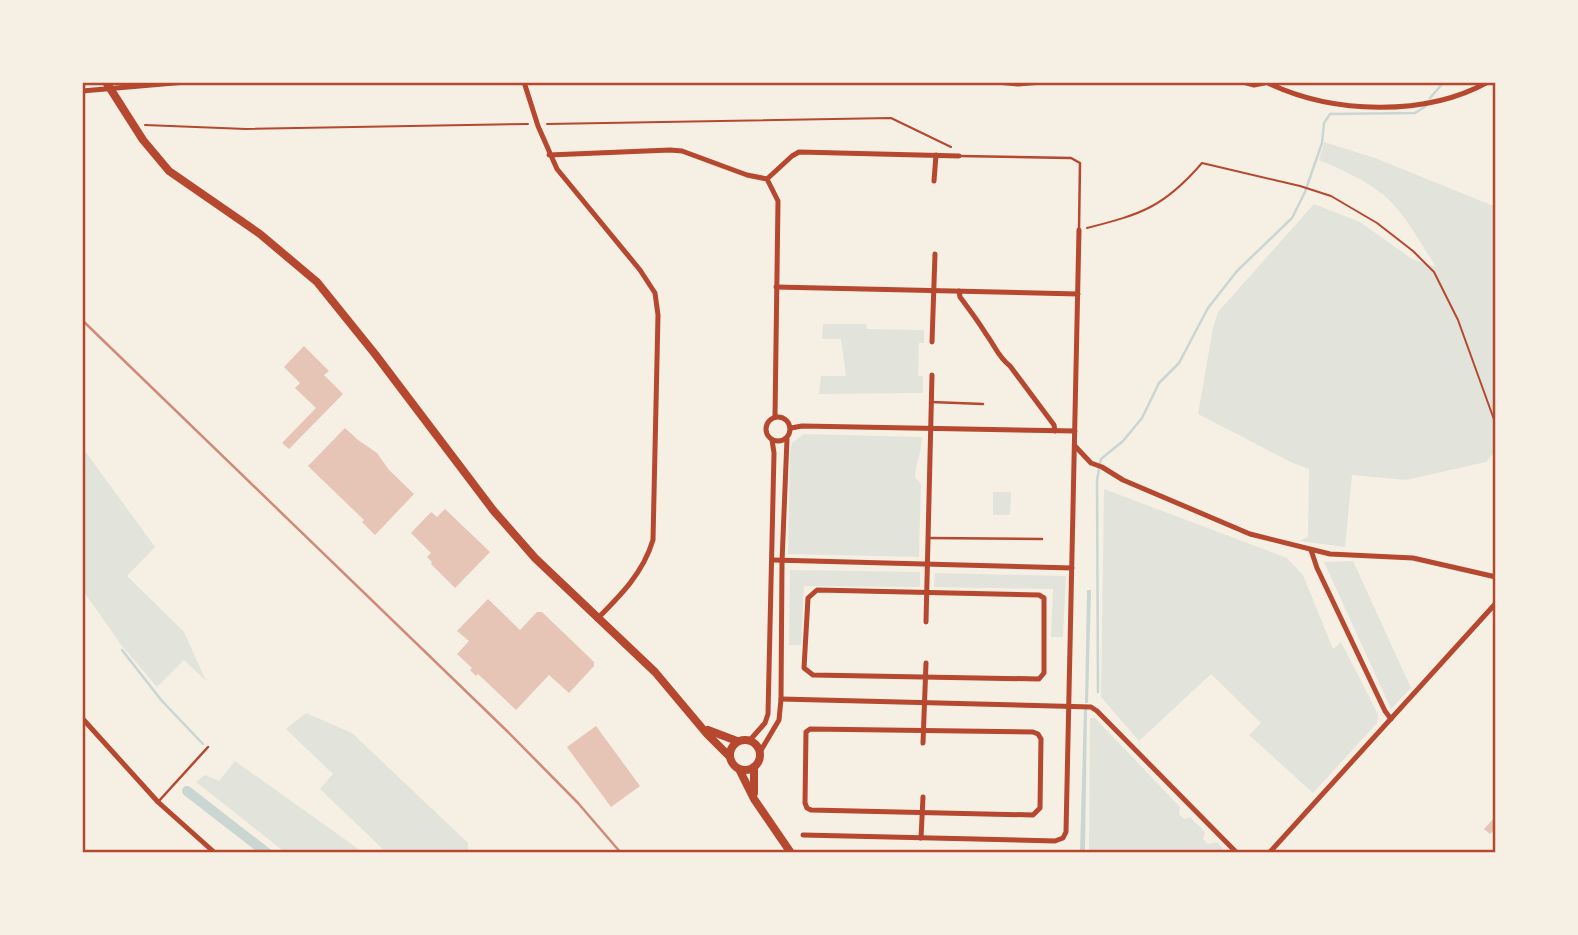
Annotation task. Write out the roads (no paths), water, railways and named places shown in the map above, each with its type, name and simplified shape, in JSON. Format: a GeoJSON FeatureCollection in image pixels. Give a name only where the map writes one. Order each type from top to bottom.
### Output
{"type":"FeatureCollection","features":[{"type":"Feature","properties":{"kind":"main road"},"geometry":{"type":"LineString","coordinates":[[108,86],[143,140],[169,171],[260,234],[317,282],[493,510],[534,558],[654,672],[729,756],[791,853]]}},
{"type":"Feature","properties":{"kind":"main road"},"geometry":{"type":"LineString","coordinates":[[697,722],[713,733],[737,741],[750,740],[758,747],[759,760],[754,767],[754,799]]}},
{"type":"Feature","properties":{"kind":"main road"},"geometry":{"type":"LineString","coordinates":[[729,756],[737,741]]}},
{"type":"Feature","properties":{"kind":"main road"},"geometry":{"type":"LineString","coordinates":[[739,769],[754,767]]}},
{"type":"Feature","properties":{"kind":"street"},"geometry":{"type":"LineString","coordinates":[[82,91],[108,86],[186,82]]}},
{"type":"Feature","properties":{"kind":"street"},"geometry":{"type":"LineString","coordinates":[[524,82],[550,155],[564,181],[640,270],[655,293],[657,315],[653,540],[648,559],[635,579],[597,619]]}},
{"type":"Feature","properties":{"kind":"street"},"geometry":{"type":"LineString","coordinates":[[997,82],[1042,82]]}},
{"type":"Feature","properties":{"kind":"street"},"geometry":{"type":"LineString","coordinates":[[1243,82],[1254,85],[1268,83],[1337,106],[1360,108],[1427,102],[1460,95],[1488,82]]}},
{"type":"Feature","properties":{"kind":"street"},"geometry":{"type":"LineString","coordinates":[[550,155],[682,151],[747,175],[767,179]]}},
{"type":"Feature","properties":{"kind":"street"},"geometry":{"type":"LineString","coordinates":[[767,179],[799,152],[959,156]]}},
{"type":"Feature","properties":{"kind":"street"},"geometry":{"type":"LineString","coordinates":[[934,181],[936,155]]}},
{"type":"Feature","properties":{"kind":"street"},"geometry":{"type":"LineString","coordinates":[[750,740],[765,723],[768,714],[774,453],[766,426],[775,417],[778,201],[767,179]]}},
{"type":"Feature","properties":{"kind":"street"},"geometry":{"type":"LineString","coordinates":[[803,835],[1055,841],[1063,838],[1066,832],[1079,230]]}},
{"type":"Feature","properties":{"kind":"street"},"geometry":{"type":"LineString","coordinates":[[932,342],[935,254]]}},
{"type":"Feature","properties":{"kind":"street"},"geometry":{"type":"LineString","coordinates":[[776,287],[1078,294]]}},
{"type":"Feature","properties":{"kind":"street"},"geometry":{"type":"LineString","coordinates":[[959,291],[960,297],[993,348],[1054,425],[1055,431]]}},
{"type":"Feature","properties":{"kind":"street"},"geometry":{"type":"LineString","coordinates":[[926,622],[932,375]]}},
{"type":"Feature","properties":{"kind":"street"},"geometry":{"type":"LineString","coordinates":[[775,417],[786,420],[791,428]]}},
{"type":"Feature","properties":{"kind":"street"},"geometry":{"type":"LineString","coordinates":[[791,428],[802,426],[1075,431]]}},
{"type":"Feature","properties":{"kind":"street"},"geometry":{"type":"LineString","coordinates":[[760,752],[779,720],[787,439],[791,428]]}},
{"type":"Feature","properties":{"kind":"street"},"geometry":{"type":"LineString","coordinates":[[772,440],[780,442],[787,439]]}},
{"type":"Feature","properties":{"kind":"street"},"geometry":{"type":"LineString","coordinates":[[1075,446],[1094,464],[1123,480],[1250,534],[1330,554],[1413,558],[1496,577]]}},
{"type":"Feature","properties":{"kind":"street"},"geometry":{"type":"LineString","coordinates":[[1311,550],[1322,580],[1391,719]]}},
{"type":"Feature","properties":{"kind":"street"},"geometry":{"type":"LineString","coordinates":[[772,560],[1072,568]]}},
{"type":"Feature","properties":{"kind":"street"},"geometry":{"type":"LineString","coordinates":[[817,590],[1042,596],[1044,673],[1039,679],[925,678],[808,674],[804,668],[807,598],[817,590]]}},
{"type":"Feature","properties":{"kind":"street"},"geometry":{"type":"LineString","coordinates":[[1269,853],[1496,603]]}},
{"type":"Feature","properties":{"kind":"street"},"geometry":{"type":"LineString","coordinates":[[923,743],[926,663]]}},
{"type":"Feature","properties":{"kind":"street"},"geometry":{"type":"LineString","coordinates":[[781,699],[1091,707],[1097,710],[1237,853]]}},
{"type":"Feature","properties":{"kind":"street"},"geometry":{"type":"LineString","coordinates":[[82,719],[158,802],[215,853]]}},
{"type":"Feature","properties":{"kind":"street"},"geometry":{"type":"LineString","coordinates":[[810,729],[924,730],[1038,734],[1041,739],[1040,808],[1033,815],[807,808],[806,732],[810,729]]}},
{"type":"Feature","properties":{"kind":"street"},"geometry":{"type":"LineString","coordinates":[[921,838],[923,797]]}},
{"type":"Feature","properties":{"kind":"lane"},"geometry":{"type":"LineString","coordinates":[[959,156],[1071,158],[1080,163],[1079,230]]}},
{"type":"Feature","properties":{"kind":"lane"},"geometry":{"type":"LineString","coordinates":[[931,402],[983,404]]}},
{"type":"Feature","properties":{"kind":"lane"},"geometry":{"type":"LineString","coordinates":[[928,538],[1042,539]]}},
{"type":"Feature","properties":{"kind":"lane"},"geometry":{"type":"LineString","coordinates":[[158,802],[208,747]]}},
{"type":"Feature","properties":{"kind":"waterway"},"geometry":{"type":"LineString","coordinates":[[1430,98],[1444,82]]}},
{"type":"Feature","properties":{"kind":"waterway"},"geometry":{"type":"LineString","coordinates":[[1098,692],[1097,480],[1101,459],[1123,441],[1142,418],[1159,383],[1179,363],[1208,308],[1237,271],[1292,218],[1305,192],[1322,143],[1324,123],[1330,114],[1415,113],[1426,106]]}},
{"type":"Feature","properties":{"kind":"waterway"},"geometry":{"type":"LineString","coordinates":[[122,650],[162,701],[203,744]]}},
{"type":"Feature","properties":{"kind":"waterway"},"geometry":{"type":"LineString","coordinates":[[187,791],[267,853]]}},
{"type":"Feature","properties":{"kind":"railway"},"geometry":{"type":"LineString","coordinates":[[82,320],[507,731],[578,803],[621,853]]}}]}
